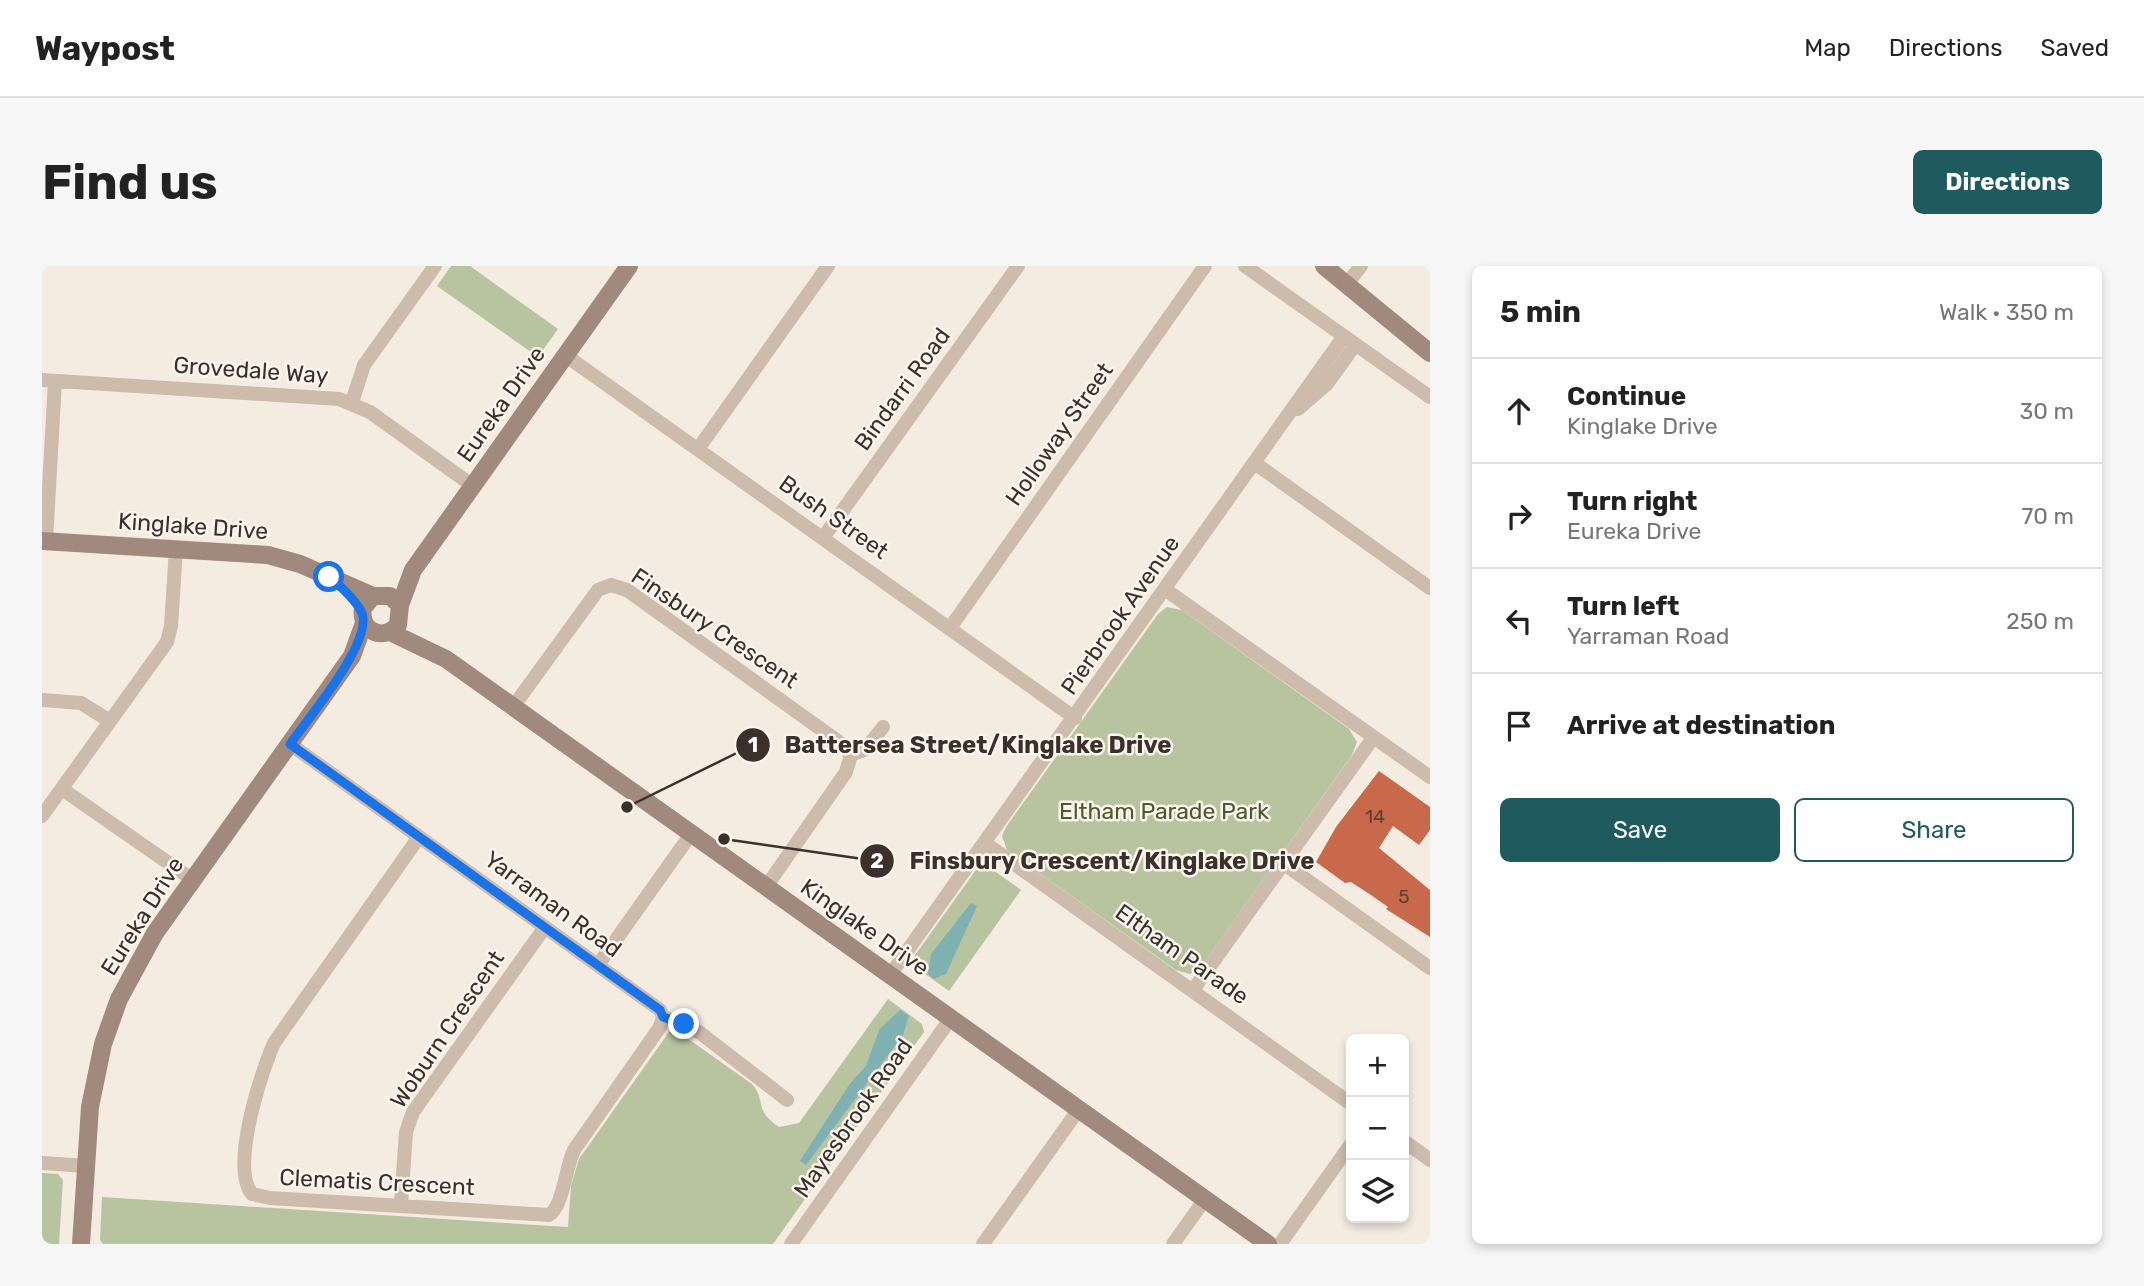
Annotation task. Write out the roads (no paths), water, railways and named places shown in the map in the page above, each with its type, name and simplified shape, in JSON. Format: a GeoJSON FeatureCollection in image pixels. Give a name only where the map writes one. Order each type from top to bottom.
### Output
{"type":"FeatureCollection","features":[{"type":"Feature","properties":{"kind":"street"},"geometry":{"type":"LineString","coordinates":[[352,402],[364,365],[435,266]]}},
{"type":"Feature","properties":{"kind":"street","name":"Eureka Drive"},"geometry":{"type":"LineString","coordinates":[[400,610],[413,570],[629,266]]}},
{"type":"Feature","properties":{"kind":"street"},"geometry":{"type":"LineString","coordinates":[[698,449],[828,266]]}},
{"type":"Feature","properties":{"kind":"street","name":"Bindarri Road"},"geometry":{"type":"LineString","coordinates":[[823,538],[1018,266]]}},
{"type":"Feature","properties":{"kind":"street","name":"Holloway Street"},"geometry":{"type":"LineString","coordinates":[[950,628],[1205,266]]}},
{"type":"Feature","properties":{"kind":"street"},"geometry":{"type":"LineString","coordinates":[[1245,266],[1430,397]]}},
{"type":"Feature","properties":{"kind":"street"},"geometry":{"type":"LineString","coordinates":[[1324,266],[1430,353]]}},
{"type":"Feature","properties":{"kind":"street"},"geometry":{"type":"LineString","coordinates":[[1346,285],[1361,266]]}},
{"type":"Feature","properties":{"kind":"street","name":"Pierbrook Avenue"},"geometry":{"type":"LineString","coordinates":[[890,975],[1288,416],[1320,392],[1350,341]]}},
{"type":"Feature","properties":{"kind":"street","name":"Bush Street"},"geometry":{"type":"LineString","coordinates":[[565,355],[1075,718]]}},
{"type":"Feature","properties":{"kind":"street"},"geometry":{"type":"LineString","coordinates":[[44,541],[49,380]]}},
{"type":"Feature","properties":{"kind":"street","name":"Grovedale Way"},"geometry":{"type":"LineString","coordinates":[[49,380],[319,396],[352,402],[473,486]]}},
{"type":"Feature","properties":{"kind":"street"},"geometry":{"type":"LineString","coordinates":[[1256,464],[1430,588]]}},
{"type":"Feature","properties":{"kind":"street","name":"Kinglake Drive"},"geometry":{"type":"LineString","coordinates":[[44,541],[279,557],[335,581],[378,595]]}},
{"type":"Feature","properties":{"kind":"street"},"geometry":{"type":"LineString","coordinates":[[42,816],[169,636],[176,549]]}},
{"type":"Feature","properties":{"kind":"street","name":"Eureka Drive"},"geometry":{"type":"LineString","coordinates":[[378,595],[413,570]]}},
{"type":"Feature","properties":{"kind":"street","name":"Kinglake Drive"},"geometry":{"type":"LineString","coordinates":[[335,581],[363,618]]}},
{"type":"Feature","properties":{"kind":"street","name":"Finsbury Crescent"},"geometry":{"type":"LineString","coordinates":[[513,707],[594,595],[606,585],[616,585],[839,742],[850,755]]}},
{"type":"Feature","properties":{"kind":"street"},"geometry":{"type":"LineString","coordinates":[[1166,590],[1430,777]]}},
{"type":"Feature","properties":{"kind":"street"},"geometry":{"type":"LineString","coordinates":[[378,595],[400,610],[398,625],[385,633],[371,631],[363,618],[366,603],[378,595]]}},
{"type":"Feature","properties":{"kind":"street","name":"Kinglake Drive"},"geometry":{"type":"LineString","coordinates":[[400,610],[433,650],[1268,1244]]}},
{"type":"Feature","properties":{"kind":"street","name":"Eureka Drive"},"geometry":{"type":"LineString","coordinates":[[81,1244],[95,1076],[115,1010],[141,956],[352,656],[363,618]]}},
{"type":"Feature","properties":{"kind":"street","name":"Eureka Drive"},"geometry":{"type":"LineString","coordinates":[[352,656],[385,633]]}},
{"type":"Feature","properties":{"kind":"street","name":"Kinglake Drive"},"geometry":{"type":"LineString","coordinates":[[385,633],[433,650]]}},
{"type":"Feature","properties":{"kind":"street"},"geometry":{"type":"LineString","coordinates":[[42,700],[81,704],[110,721]]}},
{"type":"Feature","properties":{"kind":"street"},"geometry":{"type":"LineString","coordinates":[[766,887],[846,772],[850,755],[866,749],[883,727]]}},
{"type":"Feature","properties":{"kind":"street"},"geometry":{"type":"LineString","coordinates":[[1193,990],[1373,738]]}},
{"type":"Feature","properties":{"kind":"street","name":"Yarraman Road"},"geometry":{"type":"LineString","coordinates":[[290,744],[660,1010],[663,1017],[699,1032],[787,1100]]}},
{"type":"Feature","properties":{"kind":"street"},"geometry":{"type":"LineString","coordinates":[[62,789],[193,880]]}},
{"type":"Feature","properties":{"kind":"street"},"geometry":{"type":"LineString","coordinates":[[598,965],[691,834]]}},
{"type":"Feature","properties":{"kind":"street","name":"Clematis Crescent"},"geometry":{"type":"LineString","coordinates":[[419,837],[274,1044],[259,1078],[250,1116],[245,1169],[248,1189],[259,1197],[544,1216],[554,1212],[573,1150],[660,1027],[663,1017]]}},
{"type":"Feature","properties":{"kind":"street","name":"Eltham Parade"},"geometry":{"type":"LineString","coordinates":[[985,843],[1346,1100]]}},
{"type":"Feature","properties":{"kind":"street"},"geometry":{"type":"LineString","coordinates":[[1283,863],[1430,968]]}},
{"type":"Feature","properties":{"kind":"street","name":"Woburn Crescent"},"geometry":{"type":"LineString","coordinates":[[401,1205],[406,1132],[413,1112],[545,927]]}},
{"type":"Feature","properties":{"kind":"street","name":"Mayesbrook Road"},"geometry":{"type":"LineString","coordinates":[[791,1244],[951,1018]]}},
{"type":"Feature","properties":{"kind":"street"},"geometry":{"type":"LineString","coordinates":[[983,1244],[1079,1109]]}},
{"type":"Feature","properties":{"kind":"street"},"geometry":{"type":"LineString","coordinates":[[1409,1145],[1430,1160]]}},
{"type":"Feature","properties":{"kind":"street"},"geometry":{"type":"LineString","coordinates":[[1280,1244],[1346,1151]]}},
{"type":"Feature","properties":{"kind":"street"},"geometry":{"type":"LineString","coordinates":[[42,1163],[86,1166]]}},
{"type":"Feature","properties":{"kind":"street"},"geometry":{"type":"LineString","coordinates":[[1173,1244],[1205,1199]]}},
{"type":"Feature","properties":{"kind":"water"},"geometry":{"type":"Polygon","coordinates":[[[971,903],[977,906],[946,974],[934,979],[928,974],[931,954],[971,903]]]}},
{"type":"Feature","properties":{"kind":"water"},"geometry":{"type":"Polygon","coordinates":[[[900,1010],[909,1016],[903,1035],[806,1165],[800,1161],[849,1085],[866,1066],[879,1030],[900,1010]]]}},
{"type":"Feature","properties":{"kind":"place","name":"Battersea Street/Kinglake Drive"},"geometry":{"type":"Point","coordinates":[627,807]}},
{"type":"Feature","properties":{"kind":"place","name":"Finsbury Crescent/Kinglake Drive"},"geometry":{"type":"Point","coordinates":[724,839]}},
{"type":"Feature","properties":{"kind":"park label","name":"Eltham Parade Park"},"geometry":{"type":"Point","coordinates":[1164,811]}}]}
